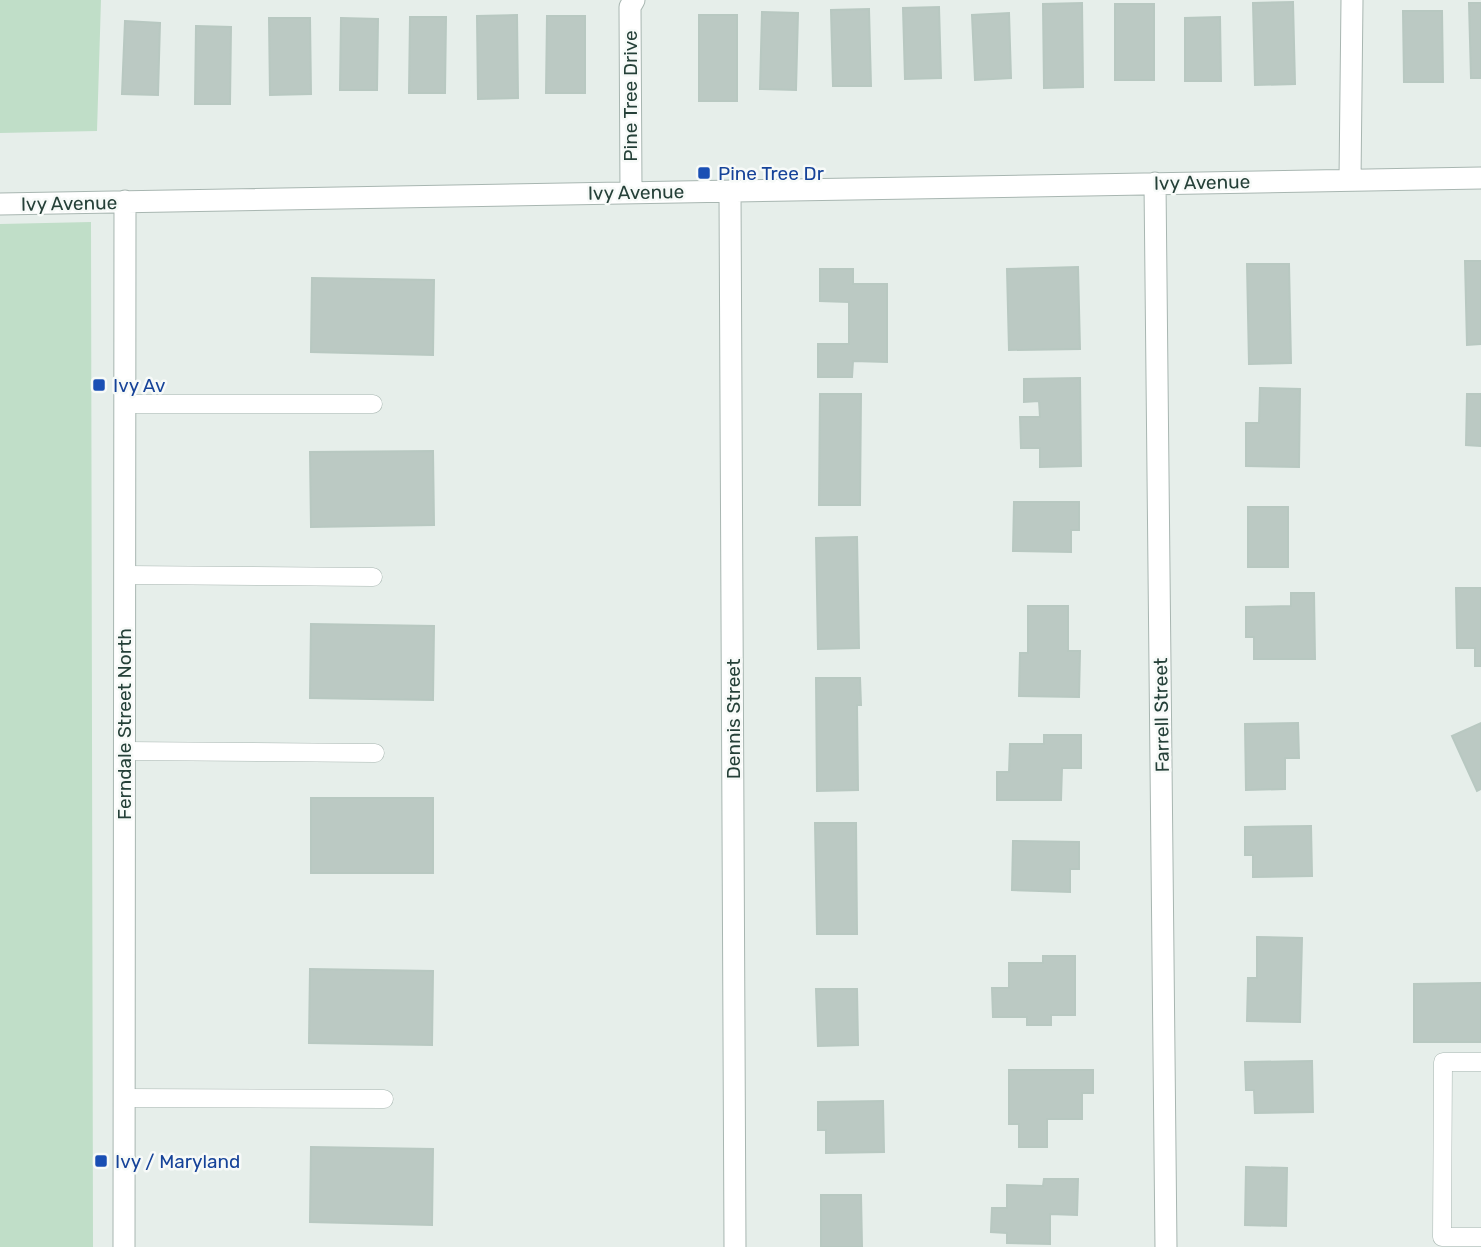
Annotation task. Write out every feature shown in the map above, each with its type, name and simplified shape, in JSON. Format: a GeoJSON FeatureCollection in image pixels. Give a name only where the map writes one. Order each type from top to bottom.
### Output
{"type":"FeatureCollection","features":[{"type":"Feature","properties":{"kind":"street","name":"Pine Tree Drive"},"geometry":{"type":"LineString","coordinates":[[631,192],[630,7],[634,0]]}},
{"type":"Feature","properties":{"kind":"street"},"geometry":{"type":"LineString","coordinates":[[1350,180],[1352,0]]}},
{"type":"Feature","properties":{"kind":"street","name":"Ivy Avenue"},"geometry":{"type":"LineString","coordinates":[[0,204],[1481,178]]}},
{"type":"Feature","properties":{"kind":"street","name":"Farrell Street"},"geometry":{"type":"LineString","coordinates":[[1155,183],[1166,1247]]}},
{"type":"Feature","properties":{"kind":"street","name":"Dennis Street"},"geometry":{"type":"LineString","coordinates":[[730,191],[735,1247]]}},
{"type":"Feature","properties":{"kind":"street","name":"Ferndale Street North"},"geometry":{"type":"LineString","coordinates":[[124,1247],[125,201]]}},
{"type":"Feature","properties":{"kind":"lane"},"geometry":{"type":"LineString","coordinates":[[124,404],[373,404]]}},
{"type":"Feature","properties":{"kind":"lane"},"geometry":{"type":"LineString","coordinates":[[124,575],[373,578]]}},
{"type":"Feature","properties":{"kind":"lane"},"geometry":{"type":"LineString","coordinates":[[124,751],[375,753]]}},
{"type":"Feature","properties":{"kind":"lane"},"geometry":{"type":"LineString","coordinates":[[1481,1062],[1443,1062],[1442,1223],[1442,1237],[1481,1237]]}},
{"type":"Feature","properties":{"kind":"lane"},"geometry":{"type":"LineString","coordinates":[[124,1098],[384,1099]]}},
{"type":"Feature","properties":{"kind":"green space"},"geometry":{"type":"Polygon","coordinates":[[[0,0],[101,0],[97,131],[0,133],[0,0]]]}},
{"type":"Feature","properties":{"kind":"green space"},"geometry":{"type":"Polygon","coordinates":[[[91,222],[93,1247],[0,1247],[0,224],[91,222]]]}},
{"type":"Feature","properties":{"kind":"building"},"geometry":{"type":"Polygon","coordinates":[[[1293,2],[1295,84],[1255,85],[1253,3],[1293,2]]]}},
{"type":"Feature","properties":{"kind":"building"},"geometry":{"type":"Polygon","coordinates":[[[1082,3],[1083,87],[1044,88],[1043,4],[1082,3]]]}},
{"type":"Feature","properties":{"kind":"building"},"geometry":{"type":"Polygon","coordinates":[[[1469,3],[1481,3],[1481,78],[1471,78],[1469,3]]]}},
{"type":"Feature","properties":{"kind":"building"},"geometry":{"type":"Polygon","coordinates":[[[1115,4],[1154,4],[1154,80],[1115,80],[1115,4]]]}},
{"type":"Feature","properties":{"kind":"building"},"geometry":{"type":"Polygon","coordinates":[[[939,7],[941,78],[905,79],[903,8],[939,7]]]}},
{"type":"Feature","properties":{"kind":"building"},"geometry":{"type":"Polygon","coordinates":[[[869,9],[871,86],[833,86],[831,10],[869,9]]]}},
{"type":"Feature","properties":{"kind":"building"},"geometry":{"type":"Polygon","coordinates":[[[1403,11],[1442,11],[1443,82],[1404,82],[1403,11]]]}},
{"type":"Feature","properties":{"kind":"building"},"geometry":{"type":"Polygon","coordinates":[[[762,12],[798,13],[796,90],[760,89],[762,12]]]}},
{"type":"Feature","properties":{"kind":"building"},"geometry":{"type":"Polygon","coordinates":[[[1009,13],[1011,78],[975,80],[972,15],[1009,13]]]}},
{"type":"Feature","properties":{"kind":"building"},"geometry":{"type":"Polygon","coordinates":[[[517,15],[518,98],[478,99],[477,16],[517,15]]]}},
{"type":"Feature","properties":{"kind":"building"},"geometry":{"type":"Polygon","coordinates":[[[699,15],[737,15],[737,101],[699,101],[699,15]]]}},
{"type":"Feature","properties":{"kind":"building"},"geometry":{"type":"Polygon","coordinates":[[[547,16],[585,16],[585,93],[546,93],[547,16]]]}},
{"type":"Feature","properties":{"kind":"building"},"geometry":{"type":"Polygon","coordinates":[[[410,17],[446,17],[445,93],[409,93],[410,17]]]}},
{"type":"Feature","properties":{"kind":"building"},"geometry":{"type":"Polygon","coordinates":[[[1220,17],[1221,81],[1185,81],[1185,18],[1220,17]]]}},
{"type":"Feature","properties":{"kind":"building"},"geometry":{"type":"Polygon","coordinates":[[[269,18],[310,18],[311,94],[270,95],[269,18]]]}},
{"type":"Feature","properties":{"kind":"building"},"geometry":{"type":"Polygon","coordinates":[[[341,18],[378,19],[377,90],[340,90],[341,18]]]}},
{"type":"Feature","properties":{"kind":"building"},"geometry":{"type":"Polygon","coordinates":[[[125,21],[160,23],[158,95],[122,94],[125,21]]]}},
{"type":"Feature","properties":{"kind":"building"},"geometry":{"type":"Polygon","coordinates":[[[196,26],[231,27],[230,104],[195,104],[196,26]]]}},
{"type":"Feature","properties":{"kind":"building"},"geometry":{"type":"Polygon","coordinates":[[[1465,261],[1481,261],[1481,344],[1467,345],[1465,261]]]}},
{"type":"Feature","properties":{"kind":"building"},"geometry":{"type":"Polygon","coordinates":[[[1247,264],[1289,264],[1291,363],[1249,364],[1247,264]]]}},
{"type":"Feature","properties":{"kind":"building"},"geometry":{"type":"Polygon","coordinates":[[[1078,267],[1080,349],[1009,350],[1007,269],[1078,267]]]}},
{"type":"Feature","properties":{"kind":"building"},"geometry":{"type":"Polygon","coordinates":[[[820,269],[853,269],[853,284],[887,284],[887,362],[853,361],[852,377],[818,377],[818,344],[849,344],[849,302],[820,301],[820,269]]]}},
{"type":"Feature","properties":{"kind":"building"},"geometry":{"type":"Polygon","coordinates":[[[312,278],[434,280],[433,355],[311,352],[312,278]]]}},
{"type":"Feature","properties":{"kind":"building"},"geometry":{"type":"Polygon","coordinates":[[[1080,378],[1081,466],[1040,467],[1040,448],[1021,448],[1020,417],[1040,417],[1039,401],[1024,402],[1024,379],[1080,378]]]}},
{"type":"Feature","properties":{"kind":"building"},"geometry":{"type":"Polygon","coordinates":[[[1260,388],[1300,389],[1299,467],[1246,466],[1246,423],[1259,423],[1260,388]]]}},
{"type":"Feature","properties":{"kind":"building"},"geometry":{"type":"Polygon","coordinates":[[[820,394],[861,394],[860,505],[819,505],[820,394]]]}},
{"type":"Feature","properties":{"kind":"building"},"geometry":{"type":"Polygon","coordinates":[[[1467,394],[1481,394],[1481,446],[1466,445],[1467,394]]]}},
{"type":"Feature","properties":{"kind":"building"},"geometry":{"type":"Polygon","coordinates":[[[433,451],[434,525],[311,527],[310,452],[433,451]]]}},
{"type":"Feature","properties":{"kind":"building"},"geometry":{"type":"Polygon","coordinates":[[[1014,502],[1079,502],[1079,530],[1071,530],[1071,552],[1013,551],[1014,502]]]}},
{"type":"Feature","properties":{"kind":"building"},"geometry":{"type":"Polygon","coordinates":[[[1248,507],[1288,507],[1288,567],[1248,567],[1248,507]]]}},
{"type":"Feature","properties":{"kind":"building"},"geometry":{"type":"Polygon","coordinates":[[[857,537],[859,648],[818,649],[816,538],[857,537]]]}},
{"type":"Feature","properties":{"kind":"building"},"geometry":{"type":"Polygon","coordinates":[[[1456,588],[1481,588],[1481,666],[1475,666],[1475,648],[1457,648],[1456,588]]]}},
{"type":"Feature","properties":{"kind":"building"},"geometry":{"type":"Polygon","coordinates":[[[1291,593],[1314,593],[1315,659],[1254,659],[1254,637],[1246,637],[1246,607],[1291,606],[1291,593]]]}},
{"type":"Feature","properties":{"kind":"building"},"geometry":{"type":"Polygon","coordinates":[[[1028,606],[1068,606],[1068,651],[1080,651],[1079,697],[1019,696],[1020,653],[1028,653],[1028,606]]]}},
{"type":"Feature","properties":{"kind":"building"},"geometry":{"type":"Polygon","coordinates":[[[311,624],[434,626],[433,700],[310,698],[311,624]]]}},
{"type":"Feature","properties":{"kind":"building"},"geometry":{"type":"Polygon","coordinates":[[[816,678],[860,678],[861,705],[857,705],[858,790],[817,791],[816,678]]]}},
{"type":"Feature","properties":{"kind":"building"},"geometry":{"type":"Polygon","coordinates":[[[1298,723],[1299,758],[1285,758],[1285,789],[1246,790],[1245,724],[1298,723]]]}},
{"type":"Feature","properties":{"kind":"building"},"geometry":{"type":"Polygon","coordinates":[[[1481,723],[1481,789],[1477,791],[1452,736],[1481,723]]]}},
{"type":"Feature","properties":{"kind":"building"},"geometry":{"type":"Polygon","coordinates":[[[1044,735],[1081,735],[1081,768],[1062,768],[1061,800],[997,800],[997,772],[1009,772],[1010,744],[1044,744],[1044,735]]]}},
{"type":"Feature","properties":{"kind":"building"},"geometry":{"type":"Polygon","coordinates":[[[311,798],[433,798],[433,873],[311,873],[311,798]]]}},
{"type":"Feature","properties":{"kind":"building"},"geometry":{"type":"Polygon","coordinates":[[[815,823],[856,823],[857,934],[817,934],[815,823]]]}},
{"type":"Feature","properties":{"kind":"building"},"geometry":{"type":"Polygon","coordinates":[[[1311,826],[1312,876],[1253,877],[1253,855],[1245,855],[1245,827],[1311,826]]]}},
{"type":"Feature","properties":{"kind":"building"},"geometry":{"type":"Polygon","coordinates":[[[1013,841],[1079,842],[1079,869],[1070,869],[1070,892],[1012,890],[1013,841]]]}},
{"type":"Feature","properties":{"kind":"building"},"geometry":{"type":"Polygon","coordinates":[[[1257,937],[1302,938],[1300,1022],[1247,1021],[1248,978],[1257,978],[1257,937]]]}},
{"type":"Feature","properties":{"kind":"building"},"geometry":{"type":"Polygon","coordinates":[[[1043,956],[1075,956],[1075,1015],[1051,1015],[1051,1025],[1027,1025],[1027,1017],[993,1017],[992,988],[1009,988],[1009,963],[1043,963],[1043,956]]]}},
{"type":"Feature","properties":{"kind":"building"},"geometry":{"type":"Polygon","coordinates":[[[310,969],[433,971],[432,1045],[309,1043],[310,969]]]}},
{"type":"Feature","properties":{"kind":"building"},"geometry":{"type":"Polygon","coordinates":[[[1481,983],[1481,1042],[1414,1042],[1414,984],[1481,983]]]}},
{"type":"Feature","properties":{"kind":"building"},"geometry":{"type":"Polygon","coordinates":[[[816,989],[857,989],[858,1045],[818,1046],[816,989]]]}},
{"type":"Feature","properties":{"kind":"building"},"geometry":{"type":"Polygon","coordinates":[[[1312,1061],[1313,1112],[1255,1113],[1254,1090],[1246,1090],[1245,1062],[1312,1061]]]}},
{"type":"Feature","properties":{"kind":"building"},"geometry":{"type":"Polygon","coordinates":[[[1009,1070],[1093,1070],[1093,1093],[1082,1093],[1082,1119],[1047,1119],[1047,1147],[1019,1147],[1019,1124],[1009,1124],[1009,1070]]]}},
{"type":"Feature","properties":{"kind":"building"},"geometry":{"type":"Polygon","coordinates":[[[883,1101],[884,1152],[826,1153],[826,1130],[818,1130],[818,1102],[883,1101]]]}},
{"type":"Feature","properties":{"kind":"building"},"geometry":{"type":"Polygon","coordinates":[[[311,1147],[433,1149],[432,1225],[310,1222],[311,1147]]]}},
{"type":"Feature","properties":{"kind":"building"},"geometry":{"type":"Polygon","coordinates":[[[1246,1167],[1287,1168],[1286,1226],[1245,1225],[1246,1167]]]}},
{"type":"Feature","properties":{"kind":"building"},"geometry":{"type":"Polygon","coordinates":[[[1044,1179],[1078,1179],[1077,1215],[1050,1214],[1050,1244],[1007,1243],[1007,1233],[991,1232],[992,1208],[1007,1208],[1007,1185],[1043,1186],[1044,1179]]]}},
{"type":"Feature","properties":{"kind":"building"},"geometry":{"type":"Polygon","coordinates":[[[821,1195],[861,1195],[862,1247],[821,1247],[821,1195]]]}},
{"type":"Feature","properties":{"kind":"place","name":"Pine Tree Dr"},"geometry":{"type":"Point","coordinates":[704,173]}},
{"type":"Feature","properties":{"kind":"place","name":"Ivy Av"},"geometry":{"type":"Point","coordinates":[99,385]}},
{"type":"Feature","properties":{"kind":"place","name":"Ivy / Maryland"},"geometry":{"type":"Point","coordinates":[101,1161]}}]}
